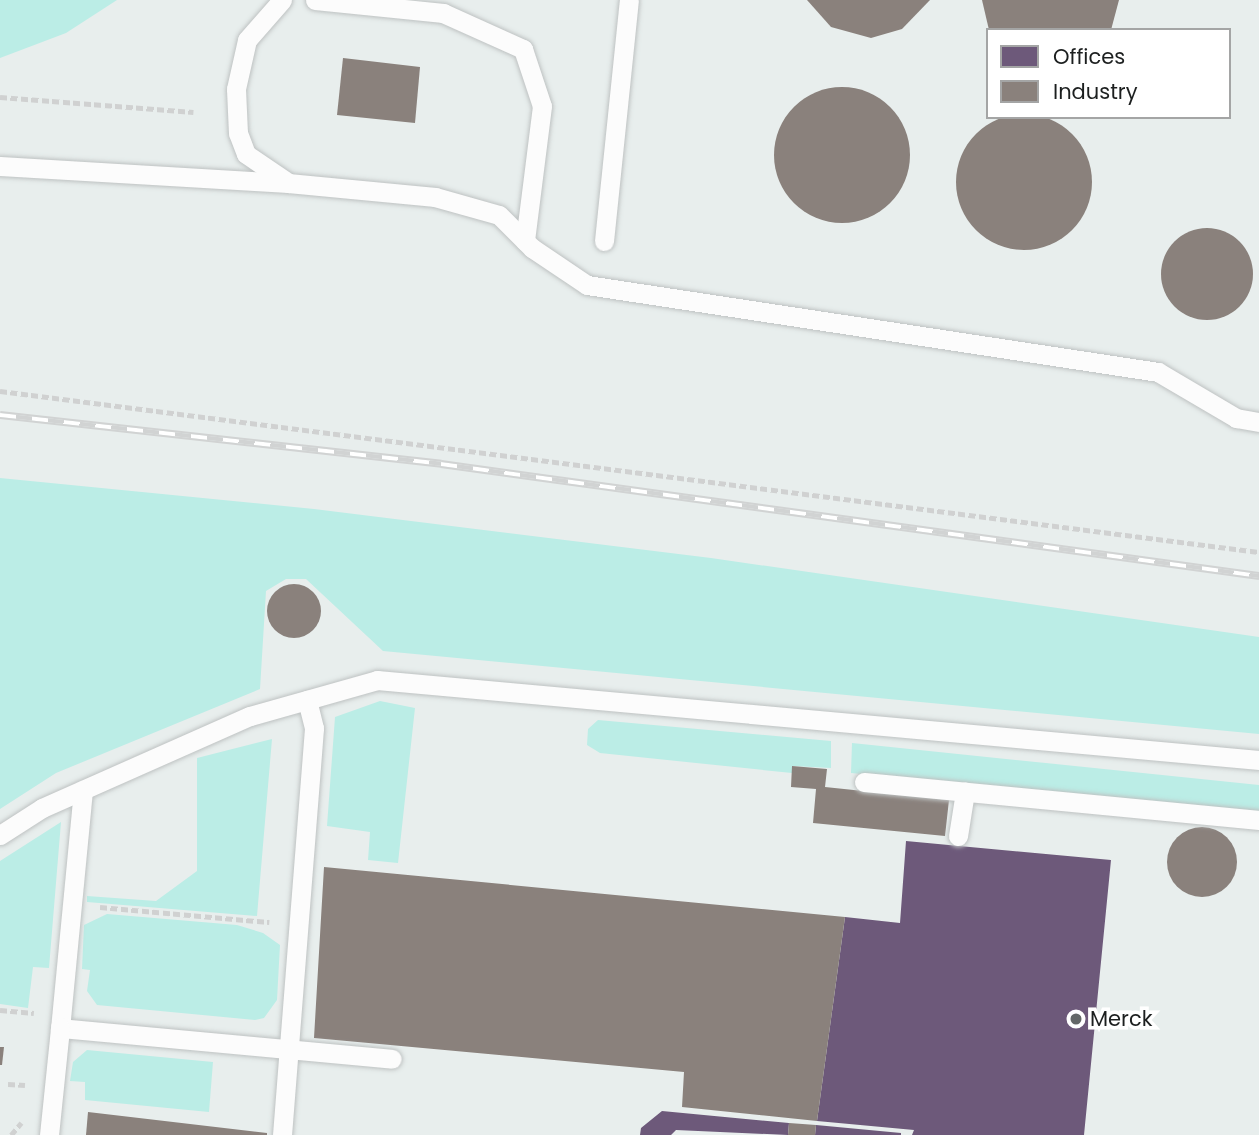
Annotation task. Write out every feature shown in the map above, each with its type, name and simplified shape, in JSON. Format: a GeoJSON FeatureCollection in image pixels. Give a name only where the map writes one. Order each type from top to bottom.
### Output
{"type":"FeatureCollection","features":[{"type":"Feature","properties":{"kind":"lane"},"geometry":{"type":"LineString","coordinates":[[282,0],[247,40],[236,89],[238,133],[246,154],[288,183]]}},
{"type":"Feature","properties":{"kind":"lane"},"geometry":{"type":"LineString","coordinates":[[315,0],[443,13],[523,49],[541,106],[525,241]]}},
{"type":"Feature","properties":{"kind":"lane"},"geometry":{"type":"LineString","coordinates":[[604,241],[629,0]]}},
{"type":"Feature","properties":{"kind":"lane"},"geometry":{"type":"LineString","coordinates":[[0,166],[288,183],[435,197],[499,215],[525,241],[587,285],[1158,372],[1236,418],[1259,422]]}},
{"type":"Feature","properties":{"kind":"lane"},"geometry":{"type":"LineString","coordinates":[[0,835],[42,808],[250,716],[377,680],[1259,760]]}},
{"type":"Feature","properties":{"kind":"lane"},"geometry":{"type":"LineString","coordinates":[[282,1135],[314,728],[307,700]]}},
{"type":"Feature","properties":{"kind":"lane"},"geometry":{"type":"LineString","coordinates":[[864,782],[1259,820]]}},
{"type":"Feature","properties":{"kind":"lane"},"geometry":{"type":"LineString","coordinates":[[49,1135],[83,790]]}},
{"type":"Feature","properties":{"kind":"lane"},"geometry":{"type":"LineString","coordinates":[[958,836],[965,792]]}},
{"type":"Feature","properties":{"kind":"lane"},"geometry":{"type":"LineString","coordinates":[[60,1028],[392,1059]]}},
{"type":"Feature","properties":{"kind":"path"},"geometry":{"type":"LineString","coordinates":[[0,97],[193,112]]}},
{"type":"Feature","properties":{"kind":"path"},"geometry":{"type":"LineString","coordinates":[[0,390],[1259,552]]}},
{"type":"Feature","properties":{"kind":"path"},"geometry":{"type":"LineString","coordinates":[[72,904],[298,925]]}},
{"type":"Feature","properties":{"kind":"shaded area"},"geometry":{"type":"Polygon","coordinates":[[[0,0],[117,0],[66,33],[0,58],[0,0]]]}},
{"type":"Feature","properties":{"kind":"shaded area"},"geometry":{"type":"Polygon","coordinates":[[[0,478],[314,509],[711,558],[1259,637],[1259,734],[383,651],[306,579],[286,579],[266,591],[260,689],[56,773],[0,809],[0,478]]]}},
{"type":"Feature","properties":{"kind":"shaded area"},"geometry":{"type":"Polygon","coordinates":[[[380,701],[415,708],[398,863],[368,860],[370,832],[327,826],[335,717],[380,701]]]}},
{"type":"Feature","properties":{"kind":"shaded area"},"geometry":{"type":"Polygon","coordinates":[[[598,720],[831,741],[831,768],[793,766],[792,773],[600,753],[587,745],[588,729],[598,720]]]}},
{"type":"Feature","properties":{"kind":"shaded area"},"geometry":{"type":"Polygon","coordinates":[[[272,739],[257,916],[87,902],[87,896],[156,901],[197,871],[197,758],[272,739]]]}},
{"type":"Feature","properties":{"kind":"shaded area"},"geometry":{"type":"Polygon","coordinates":[[[852,743],[1259,785],[1259,812],[851,773],[852,743]]]}},
{"type":"Feature","properties":{"kind":"shaded area"},"geometry":{"type":"Polygon","coordinates":[[[61,822],[49,968],[33,967],[28,1008],[0,1004],[0,861],[61,822]]]}},
{"type":"Feature","properties":{"kind":"shaded area"},"geometry":{"type":"Polygon","coordinates":[[[107,914],[237,925],[263,933],[280,945],[277,1000],[264,1018],[255,1020],[97,1005],[87,991],[90,970],[82,969],[84,925],[107,914]]]}},
{"type":"Feature","properties":{"kind":"shaded area"},"geometry":{"type":"Polygon","coordinates":[[[87,1050],[213,1062],[209,1112],[85,1100],[85,1082],[70,1081],[73,1062],[87,1050]]]}},
{"type":"Feature","properties":{"kind":"building: Offices"},"geometry":{"type":"Polygon","coordinates":[[[906,841],[1111,860],[1084,1135],[912,1135],[914,1130],[817,1121],[845,917],[900,923],[906,841]]]}},
{"type":"Feature","properties":{"kind":"building: Offices"},"geometry":{"type":"Polygon","coordinates":[[[662,1111],[789,1123],[788,1135],[676,1130],[671,1135],[640,1135],[641,1128],[662,1111]]]}},
{"type":"Feature","properties":{"kind":"building: Offices"},"geometry":{"type":"Polygon","coordinates":[[[816,1125],[901,1133],[901,1135],[815,1135],[816,1125]]]}},
{"type":"Feature","properties":{"kind":"building: Industry"},"geometry":{"type":"Polygon","coordinates":[[[807,0],[930,0],[902,29],[871,38],[831,27],[807,0]]]}},
{"type":"Feature","properties":{"kind":"building: Industry"},"geometry":{"type":"Polygon","coordinates":[[[982,0],[1119,0],[1112,28],[989,28],[982,0]]]}},
{"type":"Feature","properties":{"kind":"building: Industry"},"geometry":{"type":"Polygon","coordinates":[[[343,58],[420,67],[415,123],[337,115],[343,58]]]}},
{"type":"Feature","properties":{"kind":"building: Industry"},"geometry":{"type":"Polygon","coordinates":[[[842,87],[868,92],[890,107],[905,129],[910,155],[905,181],[890,203],[868,218],[842,223],[816,218],[794,203],[779,181],[774,155],[779,129],[794,107],[816,92],[842,87]]]}},
{"type":"Feature","properties":{"kind":"building: Industry"},"geometry":{"type":"Polygon","coordinates":[[[998,119],[1050,119],[1062,125],[1081,144],[1091,169],[1091,195],[1081,220],[1062,239],[1037,249],[1011,249],[986,239],[967,220],[957,195],[957,169],[967,144],[986,125],[998,119]]]}},
{"type":"Feature","properties":{"kind":"building: Industry"},"geometry":{"type":"Polygon","coordinates":[[[1207,228],[1224,232],[1239,242],[1249,257],[1253,274],[1249,291],[1239,306],[1224,316],[1207,320],[1190,316],[1175,306],[1165,291],[1161,274],[1165,257],[1175,242],[1190,232],[1207,228]]]}},
{"type":"Feature","properties":{"kind":"building: Industry"},"geometry":{"type":"Polygon","coordinates":[[[294,584],[313,592],[321,611],[313,630],[294,638],[275,630],[267,611],[275,592],[294,584]]]}},
{"type":"Feature","properties":{"kind":"building: Industry"},"geometry":{"type":"Polygon","coordinates":[[[792,766],[827,769],[825,787],[949,800],[945,836],[813,823],[816,789],[791,787],[792,766]]]}},
{"type":"Feature","properties":{"kind":"building: Industry"},"geometry":{"type":"Polygon","coordinates":[[[1202,827],[1221,833],[1231,843],[1237,862],[1231,881],[1221,891],[1202,897],[1183,891],[1173,881],[1167,862],[1173,843],[1183,833],[1202,827]]]}},
{"type":"Feature","properties":{"kind":"building: Industry"},"geometry":{"type":"Polygon","coordinates":[[[324,867],[845,917],[817,1121],[682,1107],[684,1072],[314,1038],[324,867]]]}},
{"type":"Feature","properties":{"kind":"building: Industry"},"geometry":{"type":"Polygon","coordinates":[[[0,1047],[4,1047],[2,1065],[0,1065],[0,1047]]]}},
{"type":"Feature","properties":{"kind":"building: Industry"},"geometry":{"type":"Polygon","coordinates":[[[88,1112],[267,1133],[267,1135],[86,1135],[88,1112]]]}},
{"type":"Feature","properties":{"kind":"building: Industry"},"geometry":{"type":"Polygon","coordinates":[[[789,1123],[816,1125],[815,1135],[788,1135],[789,1123]]]}},
{"type":"Feature","properties":{"kind":"railway"},"geometry":{"type":"LineString","coordinates":[[0,415],[441,464],[1259,576]]}},
{"type":"Feature","properties":{"kind":"place","name":"Merck"},"geometry":{"type":"Point","coordinates":[1076,1019]}}]}
